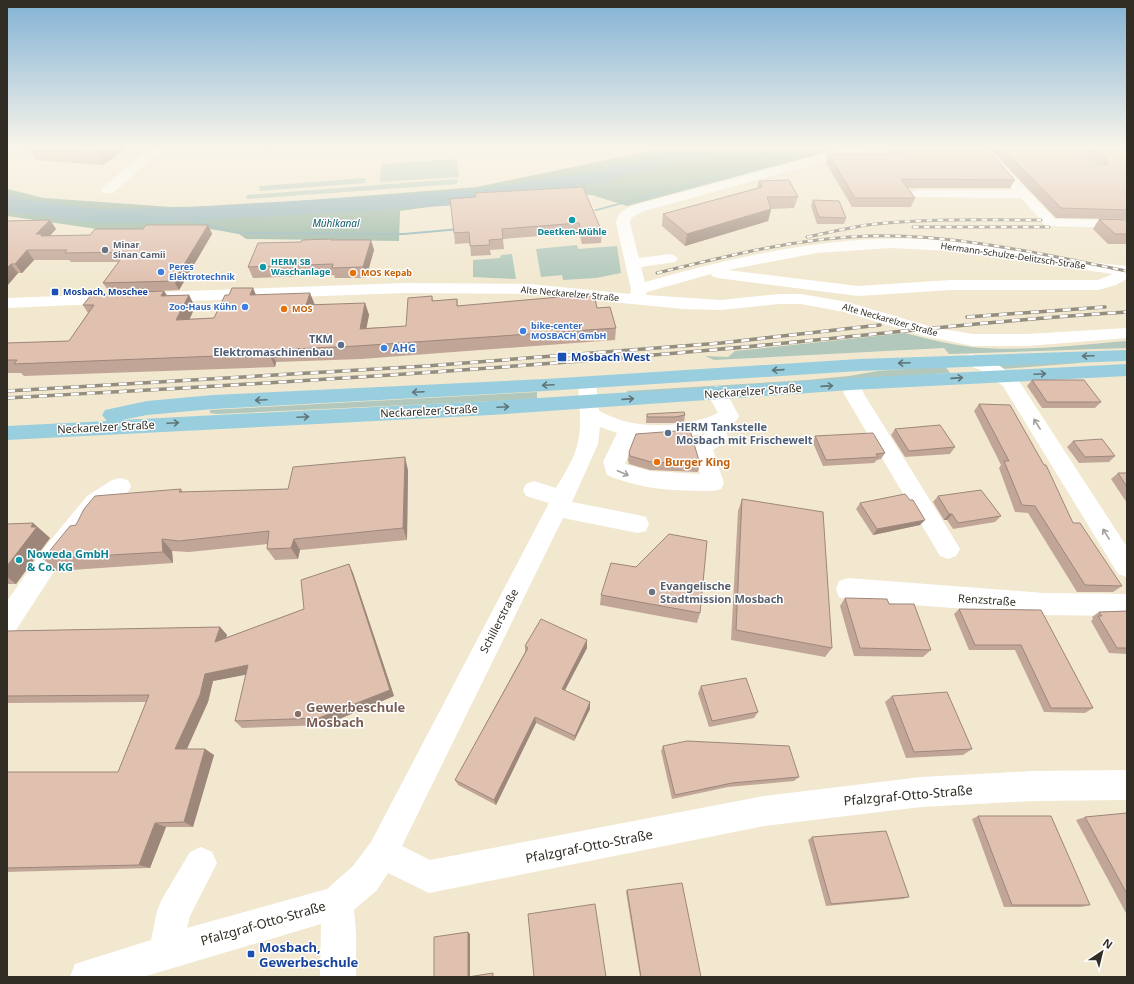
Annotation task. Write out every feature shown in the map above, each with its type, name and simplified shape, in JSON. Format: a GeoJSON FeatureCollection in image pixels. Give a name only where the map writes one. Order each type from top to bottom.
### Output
{"type":"FeatureCollection","features":[{"type":"Feature","properties":{"kind":"main road"},"geometry":{"type":"LineString","coordinates":[[589,400],[859,365],[1127,355]]}},
{"type":"Feature","properties":{"kind":"main road","name":"Neckarelzer Straße"},"geometry":{"type":"LineString","coordinates":[[7,433],[36,430],[717,393],[851,384],[1127,370]]}},
{"type":"Feature","properties":{"kind":"street"},"geometry":{"type":"LineString","coordinates":[[638,295],[623,224],[624,218],[630,212],[693,192]]}},
{"type":"Feature","properties":{"kind":"street"},"geometry":{"type":"LineString","coordinates":[[918,194],[1024,194],[1051,223],[1127,224]]}},
{"type":"Feature","properties":{"kind":"street","name":"Hermann-Schulze-Delitzsch-Straße"},"geometry":{"type":"LineString","coordinates":[[638,295],[701,271],[807,250],[868,243],[960,247],[1075,266],[1127,271]]}},
{"type":"Feature","properties":{"kind":"street"},"geometry":{"type":"LineString","coordinates":[[632,263],[670,259]]}},
{"type":"Feature","properties":{"kind":"street"},"geometry":{"type":"LineString","coordinates":[[701,271],[806,285],[875,291],[951,285],[1098,285],[1111,283],[1127,271]]}},
{"type":"Feature","properties":{"kind":"street"},"geometry":{"type":"LineString","coordinates":[[75,300],[86,286]]}},
{"type":"Feature","properties":{"kind":"street","name":"Alte Neckarelzer Straße"},"geometry":{"type":"LineString","coordinates":[[7,303],[75,300],[143,294],[176,297],[405,288],[530,289],[638,295],[683,304],[720,305],[779,299],[801,299],[847,307],[930,332],[973,340],[1027,340],[1127,333]]}},
{"type":"Feature","properties":{"kind":"street"},"geometry":{"type":"LineString","coordinates":[[971,360],[987,366],[1010,382],[1127,567]]}},
{"type":"Feature","properties":{"kind":"street"},"geometry":{"type":"LineString","coordinates":[[851,384],[854,394],[948,550]]}},
{"type":"Feature","properties":{"kind":"street"},"geometry":{"type":"LineString","coordinates":[[589,400],[630,429],[650,432],[691,431],[713,424],[729,416],[717,393]]}},
{"type":"Feature","properties":{"kind":"street","name":"Schillerstraße"},"geometry":{"type":"LineString","coordinates":[[382,853],[560,503],[588,444],[589,400]]}},
{"type":"Feature","properties":{"kind":"street"},"geometry":{"type":"LineString","coordinates":[[630,429],[614,462],[615,470],[627,475],[660,481],[713,483],[702,450],[704,446],[718,437],[713,424]]}},
{"type":"Feature","properties":{"kind":"street"},"geometry":{"type":"LineString","coordinates":[[7,622],[52,554],[96,502],[120,486]]}},
{"type":"Feature","properties":{"kind":"street"},"geometry":{"type":"LineString","coordinates":[[534,490],[560,503],[638,524]]}},
{"type":"Feature","properties":{"kind":"street","name":"Renzstraße"},"geometry":{"type":"LineString","coordinates":[[848,590],[1044,604],[1127,605]]}},
{"type":"Feature","properties":{"kind":"street","name":"Pfalzgraf-Otto-Straße"},"geometry":{"type":"LineString","coordinates":[[88,977],[336,902],[365,878],[382,853],[429,877],[764,811],[921,792],[1034,786],[1127,785]]}},
{"type":"Feature","properties":{"kind":"street"},"geometry":{"type":"LineString","coordinates":[[165,953],[174,911],[201,863]]}},
{"type":"Feature","properties":{"kind":"street"},"geometry":{"type":"LineString","coordinates":[[336,902],[339,933],[338,977]]}},
{"type":"Feature","properties":{"kind":"green space"},"geometry":{"type":"Polygon","coordinates":[[[7,192],[19,192],[44,198],[172,207],[234,206],[414,192],[679,192],[627,206],[592,195],[550,194],[508,196],[400,211],[399,241],[246,239],[239,234],[210,229],[111,231],[7,216],[7,192]]]}},
{"type":"Feature","properties":{"kind":"green space"},"geometry":{"type":"Polygon","coordinates":[[[287,192],[346,192],[246,199],[247,195],[287,192]]]}},
{"type":"Feature","properties":{"kind":"green space"},"geometry":{"type":"Polygon","coordinates":[[[577,245],[578,249],[617,246],[621,273],[596,278],[563,280],[562,275],[541,277],[536,249],[577,245]]]}},
{"type":"Feature","properties":{"kind":"green space"},"geometry":{"type":"Polygon","coordinates":[[[512,254],[516,279],[473,277],[473,260],[500,258],[501,255],[512,254]]]}},
{"type":"Feature","properties":{"kind":"green space"},"geometry":{"type":"Polygon","coordinates":[[[905,333],[971,347],[1009,349],[1127,341],[1127,348],[949,354],[944,348],[714,360],[705,356],[728,357],[735,351],[905,333]]]}},
{"type":"Feature","properties":{"kind":"green space"},"geometry":{"type":"Polygon","coordinates":[[[1077,360],[1080,363],[1003,369],[998,365],[1077,360]]]}},
{"type":"Feature","properties":{"kind":"green space"},"geometry":{"type":"Polygon","coordinates":[[[945,366],[950,373],[628,393],[627,391],[807,380],[849,376],[878,371],[945,366]]]}},
{"type":"Feature","properties":{"kind":"green space"},"geometry":{"type":"Polygon","coordinates":[[[537,392],[537,399],[217,414],[210,413],[210,410],[537,392]]]}},
{"type":"Feature","properties":{"kind":"building"},"geometry":{"type":"Polygon","coordinates":[[[585,192],[602,232],[582,234],[579,223],[502,229],[503,239],[489,240],[490,245],[470,246],[469,232],[454,233],[450,199],[476,197],[475,193],[585,192]]]}},
{"type":"Feature","properties":{"kind":"building"},"geometry":{"type":"Polygon","coordinates":[[[744,192],[795,192],[798,197],[767,197],[771,209],[687,234],[663,214],[744,192]]]}},
{"type":"Feature","properties":{"kind":"building"},"geometry":{"type":"Polygon","coordinates":[[[851,192],[911,192],[915,198],[855,198],[851,192]]]}},
{"type":"Feature","properties":{"kind":"building"},"geometry":{"type":"Polygon","coordinates":[[[1045,192],[1127,192],[1127,210],[1061,208],[1045,192]]]}},
{"type":"Feature","properties":{"kind":"building"},"geometry":{"type":"Polygon","coordinates":[[[813,200],[839,201],[846,218],[819,217],[813,200]]]}},
{"type":"Feature","properties":{"kind":"building"},"geometry":{"type":"Polygon","coordinates":[[[1099,219],[1127,220],[1127,234],[1115,234],[1099,219]]]}},
{"type":"Feature","properties":{"kind":"building"},"geometry":{"type":"Polygon","coordinates":[[[50,220],[36,234],[42,234],[41,236],[90,235],[95,229],[143,229],[146,225],[208,225],[174,281],[103,283],[126,252],[65,253],[67,250],[27,250],[15,264],[11,264],[7,268],[7,221],[50,220]]]}},
{"type":"Feature","properties":{"kind":"building"},"geometry":{"type":"Polygon","coordinates":[[[332,239],[331,240],[371,240],[363,267],[332,268],[333,264],[248,267],[258,243],[301,242],[302,240],[332,239]]]}},
{"type":"Feature","properties":{"kind":"building"},"geometry":{"type":"Polygon","coordinates":[[[232,288],[253,288],[250,295],[310,293],[306,305],[365,303],[360,329],[406,326],[408,298],[432,296],[432,301],[457,299],[457,306],[594,294],[597,308],[610,307],[616,328],[357,346],[270,350],[269,354],[14,364],[17,360],[7,360],[7,343],[69,341],[94,305],[83,305],[92,294],[164,291],[161,296],[189,295],[176,320],[214,318],[225,295],[229,295],[232,288]]]}},
{"type":"Feature","properties":{"kind":"building"},"geometry":{"type":"Polygon","coordinates":[[[1032,380],[1084,380],[1101,402],[1047,402],[1032,380]]]}},
{"type":"Feature","properties":{"kind":"building"},"geometry":{"type":"Polygon","coordinates":[[[979,404],[1010,405],[1044,465],[1046,465],[1073,523],[1080,523],[1122,586],[1085,585],[1035,506],[1022,505],[1004,461],[1009,461],[979,404]]]}},
{"type":"Feature","properties":{"kind":"building"},"geometry":{"type":"Polygon","coordinates":[[[684,412],[685,415],[675,417],[647,417],[647,414],[684,412]]]}},
{"type":"Feature","properties":{"kind":"building"},"geometry":{"type":"Polygon","coordinates":[[[940,425],[955,447],[909,451],[895,429],[940,425]]]}},
{"type":"Feature","properties":{"kind":"building"},"geometry":{"type":"Polygon","coordinates":[[[690,430],[700,464],[651,462],[630,456],[629,452],[636,434],[690,430]]]}},
{"type":"Feature","properties":{"kind":"building"},"geometry":{"type":"Polygon","coordinates":[[[873,433],[885,453],[876,454],[878,457],[826,460],[815,436],[873,433]]]}},
{"type":"Feature","properties":{"kind":"building"},"geometry":{"type":"Polygon","coordinates":[[[1102,439],[1115,456],[1085,457],[1073,441],[1102,439]]]}},
{"type":"Feature","properties":{"kind":"building"},"geometry":{"type":"Polygon","coordinates":[[[405,457],[403,528],[294,539],[291,548],[267,549],[269,531],[179,541],[162,539],[163,552],[43,559],[70,526],[76,525],[84,509],[95,496],[181,489],[179,492],[288,489],[293,467],[405,457]]]}},
{"type":"Feature","properties":{"kind":"building"},"geometry":{"type":"Polygon","coordinates":[[[1118,473],[1127,473],[1127,487],[1118,473]]]}},
{"type":"Feature","properties":{"kind":"building"},"geometry":{"type":"Polygon","coordinates":[[[981,490],[1001,516],[958,523],[952,514],[949,514],[938,496],[981,490]]]}},
{"type":"Feature","properties":{"kind":"building"},"geometry":{"type":"Polygon","coordinates":[[[905,494],[910,500],[913,500],[925,520],[877,529],[860,503],[905,494]]]}},
{"type":"Feature","properties":{"kind":"building"},"geometry":{"type":"Polygon","coordinates":[[[742,499],[823,512],[832,648],[736,630],[742,499]]]}},
{"type":"Feature","properties":{"kind":"building"},"geometry":{"type":"Polygon","coordinates":[[[33,523],[31,527],[37,527],[7,566],[7,524],[33,523]]]}},
{"type":"Feature","properties":{"kind":"building","name":"Evangelische Stadtmission Mosbach"},"geometry":{"type":"Polygon","coordinates":[[[669,534],[707,541],[700,613],[601,595],[611,563],[636,567],[669,534]]]}},
{"type":"Feature","properties":{"kind":"building","name":"Gewerbeschule Mosbach"},"geometry":{"type":"Polygon","coordinates":[[[349,564],[390,690],[319,718],[235,721],[248,665],[205,674],[200,695],[175,749],[205,749],[184,822],[155,823],[139,865],[7,868],[7,772],[118,772],[149,695],[7,696],[7,631],[220,627],[215,642],[304,609],[301,580],[349,564]]]}},
{"type":"Feature","properties":{"kind":"building"},"geometry":{"type":"Polygon","coordinates":[[[845,598],[887,599],[889,604],[914,604],[931,650],[860,648],[845,598]]]}},
{"type":"Feature","properties":{"kind":"building"},"geometry":{"type":"Polygon","coordinates":[[[959,609],[1041,610],[1093,708],[1051,708],[1021,645],[975,645],[959,609]]]}},
{"type":"Feature","properties":{"kind":"building"},"geometry":{"type":"Polygon","coordinates":[[[1127,611],[1127,648],[1117,648],[1098,616],[1102,616],[1099,612],[1127,611]]]}},
{"type":"Feature","properties":{"kind":"building"},"geometry":{"type":"Polygon","coordinates":[[[541,619],[587,640],[562,689],[590,702],[575,736],[535,717],[494,800],[455,780],[528,648],[525,646],[541,619]]]}},
{"type":"Feature","properties":{"kind":"building"},"geometry":{"type":"Polygon","coordinates":[[[746,678],[758,712],[712,721],[701,686],[746,678]]]}},
{"type":"Feature","properties":{"kind":"building"},"geometry":{"type":"Polygon","coordinates":[[[947,692],[972,749],[914,752],[892,696],[947,692]]]}},
{"type":"Feature","properties":{"kind":"building"},"geometry":{"type":"Polygon","coordinates":[[[687,741],[789,746],[799,777],[732,783],[675,795],[663,746],[687,741]]]}},
{"type":"Feature","properties":{"kind":"building"},"geometry":{"type":"Polygon","coordinates":[[[1127,813],[1127,894],[1085,817],[1127,813]]]}},
{"type":"Feature","properties":{"kind":"building"},"geometry":{"type":"Polygon","coordinates":[[[978,816],[1051,816],[1090,905],[1012,905],[978,816]]]}},
{"type":"Feature","properties":{"kind":"building"},"geometry":{"type":"Polygon","coordinates":[[[886,831],[909,897],[831,904],[812,837],[886,831]]]}},
{"type":"Feature","properties":{"kind":"building"},"geometry":{"type":"Polygon","coordinates":[[[682,883],[701,977],[641,977],[627,890],[682,883]]]}},
{"type":"Feature","properties":{"kind":"building"},"geometry":{"type":"Polygon","coordinates":[[[595,904],[606,977],[534,977],[528,914],[595,904]]]}},
{"type":"Feature","properties":{"kind":"building"},"geometry":{"type":"Polygon","coordinates":[[[468,932],[468,977],[434,977],[434,937],[468,932]]]}},
{"type":"Feature","properties":{"kind":"building"},"geometry":{"type":"Polygon","coordinates":[[[493,973],[493,977],[468,977],[493,973]]]}},
{"type":"Feature","properties":{"kind":"waterway"},"geometry":{"type":"LineString","coordinates":[[7,204],[97,216],[173,215],[397,203],[475,197],[506,192]]}},
{"type":"Feature","properties":{"kind":"waterway","name":"Mühlkanal"},"geometry":{"type":"LineString","coordinates":[[595,210],[663,192]]}},
{"type":"Feature","properties":{"kind":"waterway","name":"Mühlkanal"},"geometry":{"type":"LineString","coordinates":[[173,215],[238,233],[404,234],[460,229]]}},
{"type":"Feature","properties":{"kind":"railway"},"geometry":{"type":"LineString","coordinates":[[807,237],[860,226],[910,221],[1041,220]]}},
{"type":"Feature","properties":{"kind":"railway"},"geometry":{"type":"LineString","coordinates":[[913,227],[1049,227]]}},
{"type":"Feature","properties":{"kind":"railway"},"geometry":{"type":"LineString","coordinates":[[657,273],[736,254],[789,244],[842,237],[869,236],[934,238],[999,246],[1127,271]]}},
{"type":"Feature","properties":{"kind":"railway"},"geometry":{"type":"LineString","coordinates":[[967,317],[1105,307]]}},
{"type":"Feature","properties":{"kind":"railway"},"geometry":{"type":"LineString","coordinates":[[7,398],[271,383],[535,365],[763,345],[971,324],[1127,312]]}},
{"type":"Feature","properties":{"kind":"railway"},"geometry":{"type":"LineString","coordinates":[[7,391],[426,366],[721,343],[880,325]]}},
{"type":"Feature","properties":{"kind":"place","name":"Deetken-Mühle"},"geometry":{"type":"Point","coordinates":[572,220]}},
{"type":"Feature","properties":{"kind":"place","name":"Minar Sinan Camii"},"geometry":{"type":"Point","coordinates":[105,250]}},
{"type":"Feature","properties":{"kind":"place","name":"HERM SB Waschanlage"},"geometry":{"type":"Point","coordinates":[263,267]}},
{"type":"Feature","properties":{"kind":"place","name":"Peres Elektrotechnik"},"geometry":{"type":"Point","coordinates":[161,272]}},
{"type":"Feature","properties":{"kind":"place","name":"MOS Kepab"},"geometry":{"type":"Point","coordinates":[353,273]}},
{"type":"Feature","properties":{"kind":"place","name":"Mosbach, Moschee"},"geometry":{"type":"Point","coordinates":[55,292]}},
{"type":"Feature","properties":{"kind":"place","name":"Zoo-Haus Kühn"},"geometry":{"type":"Point","coordinates":[245,307]}},
{"type":"Feature","properties":{"kind":"place","name":"MOS"},"geometry":{"type":"Point","coordinates":[284,309]}},
{"type":"Feature","properties":{"kind":"place","name":"bike-center MOSBACH GmbH"},"geometry":{"type":"Point","coordinates":[523,331]}},
{"type":"Feature","properties":{"kind":"place","name":"TKM Elektromaschinenbau"},"geometry":{"type":"Point","coordinates":[341,345]}},
{"type":"Feature","properties":{"kind":"place","name":"AHG"},"geometry":{"type":"Point","coordinates":[384,348]}},
{"type":"Feature","properties":{"kind":"place","name":"Mosbach West"},"geometry":{"type":"Point","coordinates":[562,357]}},
{"type":"Feature","properties":{"kind":"place","name":"HERM Tankstelle Mosbach mit Frischewelt"},"geometry":{"type":"Point","coordinates":[668,433]}},
{"type":"Feature","properties":{"kind":"place","name":"Burger King"},"geometry":{"type":"Point","coordinates":[657,462]}},
{"type":"Feature","properties":{"kind":"place","name":"Noweda GmbH & Co. KG"},"geometry":{"type":"Point","coordinates":[19,560]}},
{"type":"Feature","properties":{"kind":"place","name":"Evangelische Stadtmission Mosbach"},"geometry":{"type":"Point","coordinates":[652,592]}},
{"type":"Feature","properties":{"kind":"place","name":"Gewerbeschule Mosbach"},"geometry":{"type":"Point","coordinates":[298,714]}},
{"type":"Feature","properties":{"kind":"place","name":"Mosbach, Gewerbeschule"},"geometry":{"type":"Point","coordinates":[251,954]}}]}
